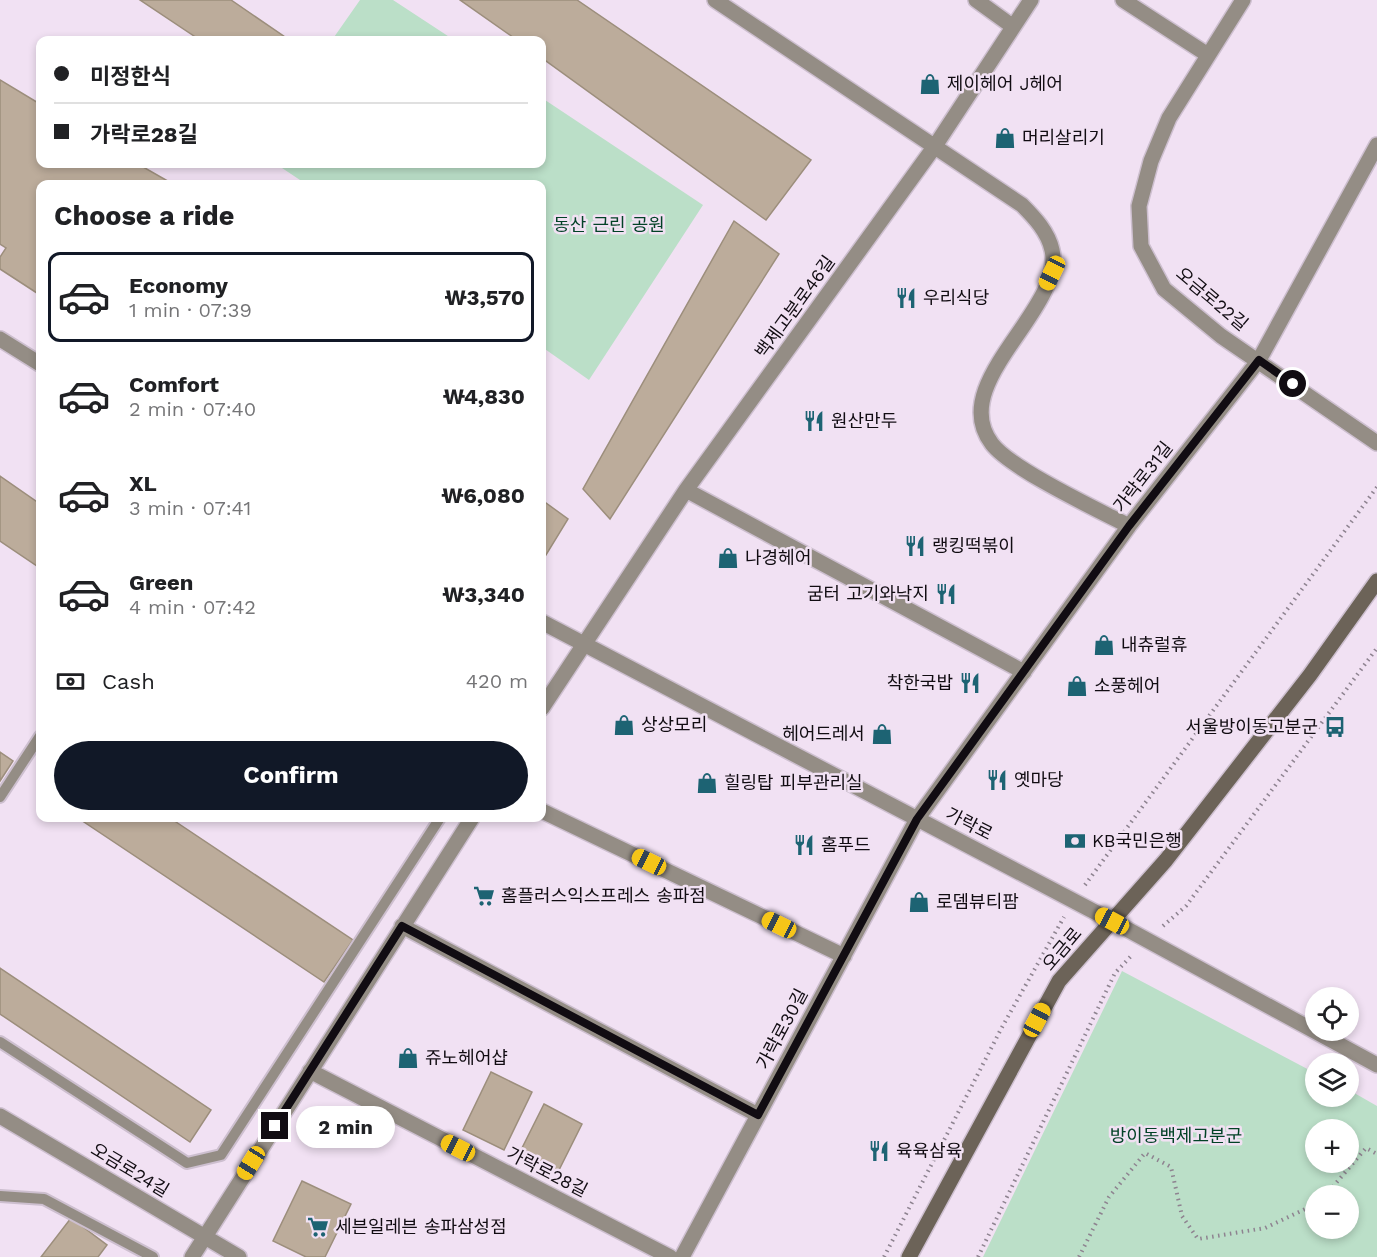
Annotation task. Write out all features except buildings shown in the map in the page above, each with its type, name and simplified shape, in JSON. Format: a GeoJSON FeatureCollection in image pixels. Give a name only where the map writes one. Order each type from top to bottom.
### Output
{"type":"FeatureCollection","features":[{"type":"Feature","properties":{"kind":"main road","name":"오금로"},"geometry":{"type":"LineString","coordinates":[[909,1257],[1059,981],[1166,860],[1310,675],[1377,581]]}},
{"type":"Feature","properties":{"kind":"street"},"geometry":{"type":"LineString","coordinates":[[715,0],[1022,205],[1041,224],[1052,250],[1052,273],[1039,300],[990,379],[983,398],[981,421],[992,445],[1017,465],[1129,526]]}},
{"type":"Feature","properties":{"kind":"street"},"geometry":{"type":"LineString","coordinates":[[976,0],[1012,26]]}},
{"type":"Feature","properties":{"kind":"street","name":"백제고분로46길"},"geometry":{"type":"LineString","coordinates":[[582,643],[686,490],[935,146],[1012,26],[1032,0]]}},
{"type":"Feature","properties":{"kind":"street"},"geometry":{"type":"LineString","coordinates":[[1123,0],[1208,55]]}},
{"type":"Feature","properties":{"kind":"street","name":"오금로22길"},"geometry":{"type":"LineString","coordinates":[[1243,0],[1170,118],[1151,161],[1139,206],[1141,246],[1164,290],[1221,336],[1377,443]]}},
{"type":"Feature","properties":{"kind":"street","name":"가락로31길"},"geometry":{"type":"LineString","coordinates":[[917,819],[1129,526],[1259,360],[1377,145]]}},
{"type":"Feature","properties":{"kind":"street"},"geometry":{"type":"LineString","coordinates":[[0,339],[36,362]]}},
{"type":"Feature","properties":{"kind":"street"},"geometry":{"type":"LineString","coordinates":[[686,490],[1024,672]]}},
{"type":"Feature","properties":{"kind":"street","name":"가락로"},"geometry":{"type":"LineString","coordinates":[[546,624],[1112,921],[1377,1065]]}},
{"type":"Feature","properties":{"kind":"street"},"geometry":{"type":"LineString","coordinates":[[546,702],[582,643]]}},
{"type":"Feature","properties":{"kind":"street"},"geometry":{"type":"LineString","coordinates":[[546,813],[844,956]]}},
{"type":"Feature","properties":{"kind":"street","name":"가락로30길"},"geometry":{"type":"LineString","coordinates":[[682,1257],[917,819]]}},
{"type":"Feature","properties":{"kind":"street"},"geometry":{"type":"LineString","coordinates":[[192,1257],[469,822]]}},
{"type":"Feature","properties":{"kind":"street"},"geometry":{"type":"LineString","coordinates":[[402,926],[758,1115]]}},
{"type":"Feature","properties":{"kind":"street","name":"가락로28길"},"geometry":{"type":"LineString","coordinates":[[310,1071],[670,1257]]}},
{"type":"Feature","properties":{"kind":"street","name":"오금로24길"},"geometry":{"type":"LineString","coordinates":[[0,1116],[240,1257]]}},
{"type":"Feature","properties":{"kind":"lane"},"geometry":{"type":"LineString","coordinates":[[0,797],[36,742]]}},
{"type":"Feature","properties":{"kind":"lane"},"geometry":{"type":"LineString","coordinates":[[0,1042],[187,1163],[221,1155],[437,822]]}},
{"type":"Feature","properties":{"kind":"lane"},"geometry":{"type":"LineString","coordinates":[[0,1196],[44,1199],[153,1257]]}},
{"type":"Feature","properties":{"kind":"path"},"geometry":{"type":"LineString","coordinates":[[884,1257],[1001,1029],[1073,901],[1377,487]]}},
{"type":"Feature","properties":{"kind":"path"},"geometry":{"type":"LineString","coordinates":[[1334,1185],[1366,1148],[1377,1154]]}},
{"type":"Feature","properties":{"kind":"path"},"geometry":{"type":"LineString","coordinates":[[1079,1257],[1109,1197],[1145,1153],[1171,1167],[1182,1216],[1198,1239],[1265,1228],[1305,1209]]}},
{"type":"Feature","properties":{"kind":"green space"},"geometry":{"type":"Polygon","coordinates":[[[360,0],[393,0],[448,36],[335,36],[360,0]]]}},
{"type":"Feature","properties":{"kind":"green space","name":"동산 근린 공원"},"geometry":{"type":"Polygon","coordinates":[[[546,101],[703,205],[589,380],[546,350],[546,180],[300,180],[282,168],[546,168],[546,101]]]}},
{"type":"Feature","properties":{"kind":"green space","name":"방이동백제고분군"},"geometry":{"type":"Polygon","coordinates":[[[1122,971],[1305,1068],[1305,1107],[1359,1107],[1359,1096],[1377,1106],[1377,1257],[983,1257],[1122,971]]]}},
{"type":"Feature","properties":{"kind":"place","name":"제이헤어 J헤어"},"geometry":{"type":"Point","coordinates":[930,84]}},
{"type":"Feature","properties":{"kind":"place","name":"머리살리기"},"geometry":{"type":"Point","coordinates":[1005,138]}},
{"type":"Feature","properties":{"kind":"place","name":"우리식당"},"geometry":{"type":"Point","coordinates":[906,298]}},
{"type":"Feature","properties":{"kind":"place","name":"원산만두"},"geometry":{"type":"Point","coordinates":[814,421]}},
{"type":"Feature","properties":{"kind":"place","name":"랭킹떡볶이"},"geometry":{"type":"Point","coordinates":[915,546]}},
{"type":"Feature","properties":{"kind":"place","name":"나경헤어"},"geometry":{"type":"Point","coordinates":[728,558]}},
{"type":"Feature","properties":{"kind":"place","name":"굼터 고기와낙지"},"geometry":{"type":"Point","coordinates":[946,594]}},
{"type":"Feature","properties":{"kind":"place","name":"내츄럴휴"},"geometry":{"type":"Point","coordinates":[1104,645]}},
{"type":"Feature","properties":{"kind":"place","name":"착한국밥"},"geometry":{"type":"Point","coordinates":[970,683]}},
{"type":"Feature","properties":{"kind":"place","name":"소풍헤어"},"geometry":{"type":"Point","coordinates":[1077,686]}},
{"type":"Feature","properties":{"kind":"place","name":"상상모리"},"geometry":{"type":"Point","coordinates":[624,725]}},
{"type":"Feature","properties":{"kind":"place","name":"서울방이동고분군"},"geometry":{"type":"Point","coordinates":[1335,727]}},
{"type":"Feature","properties":{"kind":"place","name":"헤어드레서"},"geometry":{"type":"Point","coordinates":[882,734]}},
{"type":"Feature","properties":{"kind":"place","name":"옛마당"},"geometry":{"type":"Point","coordinates":[997,780]}},
{"type":"Feature","properties":{"kind":"place","name":"힐링탑 피부관리실"},"geometry":{"type":"Point","coordinates":[707,783]}},
{"type":"Feature","properties":{"kind":"place","name":"KB국민은행"},"geometry":{"type":"Point","coordinates":[1075,841]}},
{"type":"Feature","properties":{"kind":"place","name":"홈푸드"},"geometry":{"type":"Point","coordinates":[804,845]}},
{"type":"Feature","properties":{"kind":"place","name":"홈플러스익스프레스 송파점"},"geometry":{"type":"Point","coordinates":[484,896]}},
{"type":"Feature","properties":{"kind":"place","name":"로뎀뷰티팜"},"geometry":{"type":"Point","coordinates":[919,902]}},
{"type":"Feature","properties":{"kind":"place","name":"쥬노헤어샵"},"geometry":{"type":"Point","coordinates":[408,1058]}},
{"type":"Feature","properties":{"kind":"place","name":"육육삼육"},"geometry":{"type":"Point","coordinates":[879,1151]}},
{"type":"Feature","properties":{"kind":"place","name":"세븐일레븐 송파삼성점"},"geometry":{"type":"Point","coordinates":[318,1227]}},
{"type":"Feature","properties":{"kind":"route"},"geometry":{"type":"LineString","coordinates":[[275,1126],[402,926],[758,1115],[917,819],[1129,526],[1259,360],[1293,384]]}}]}
